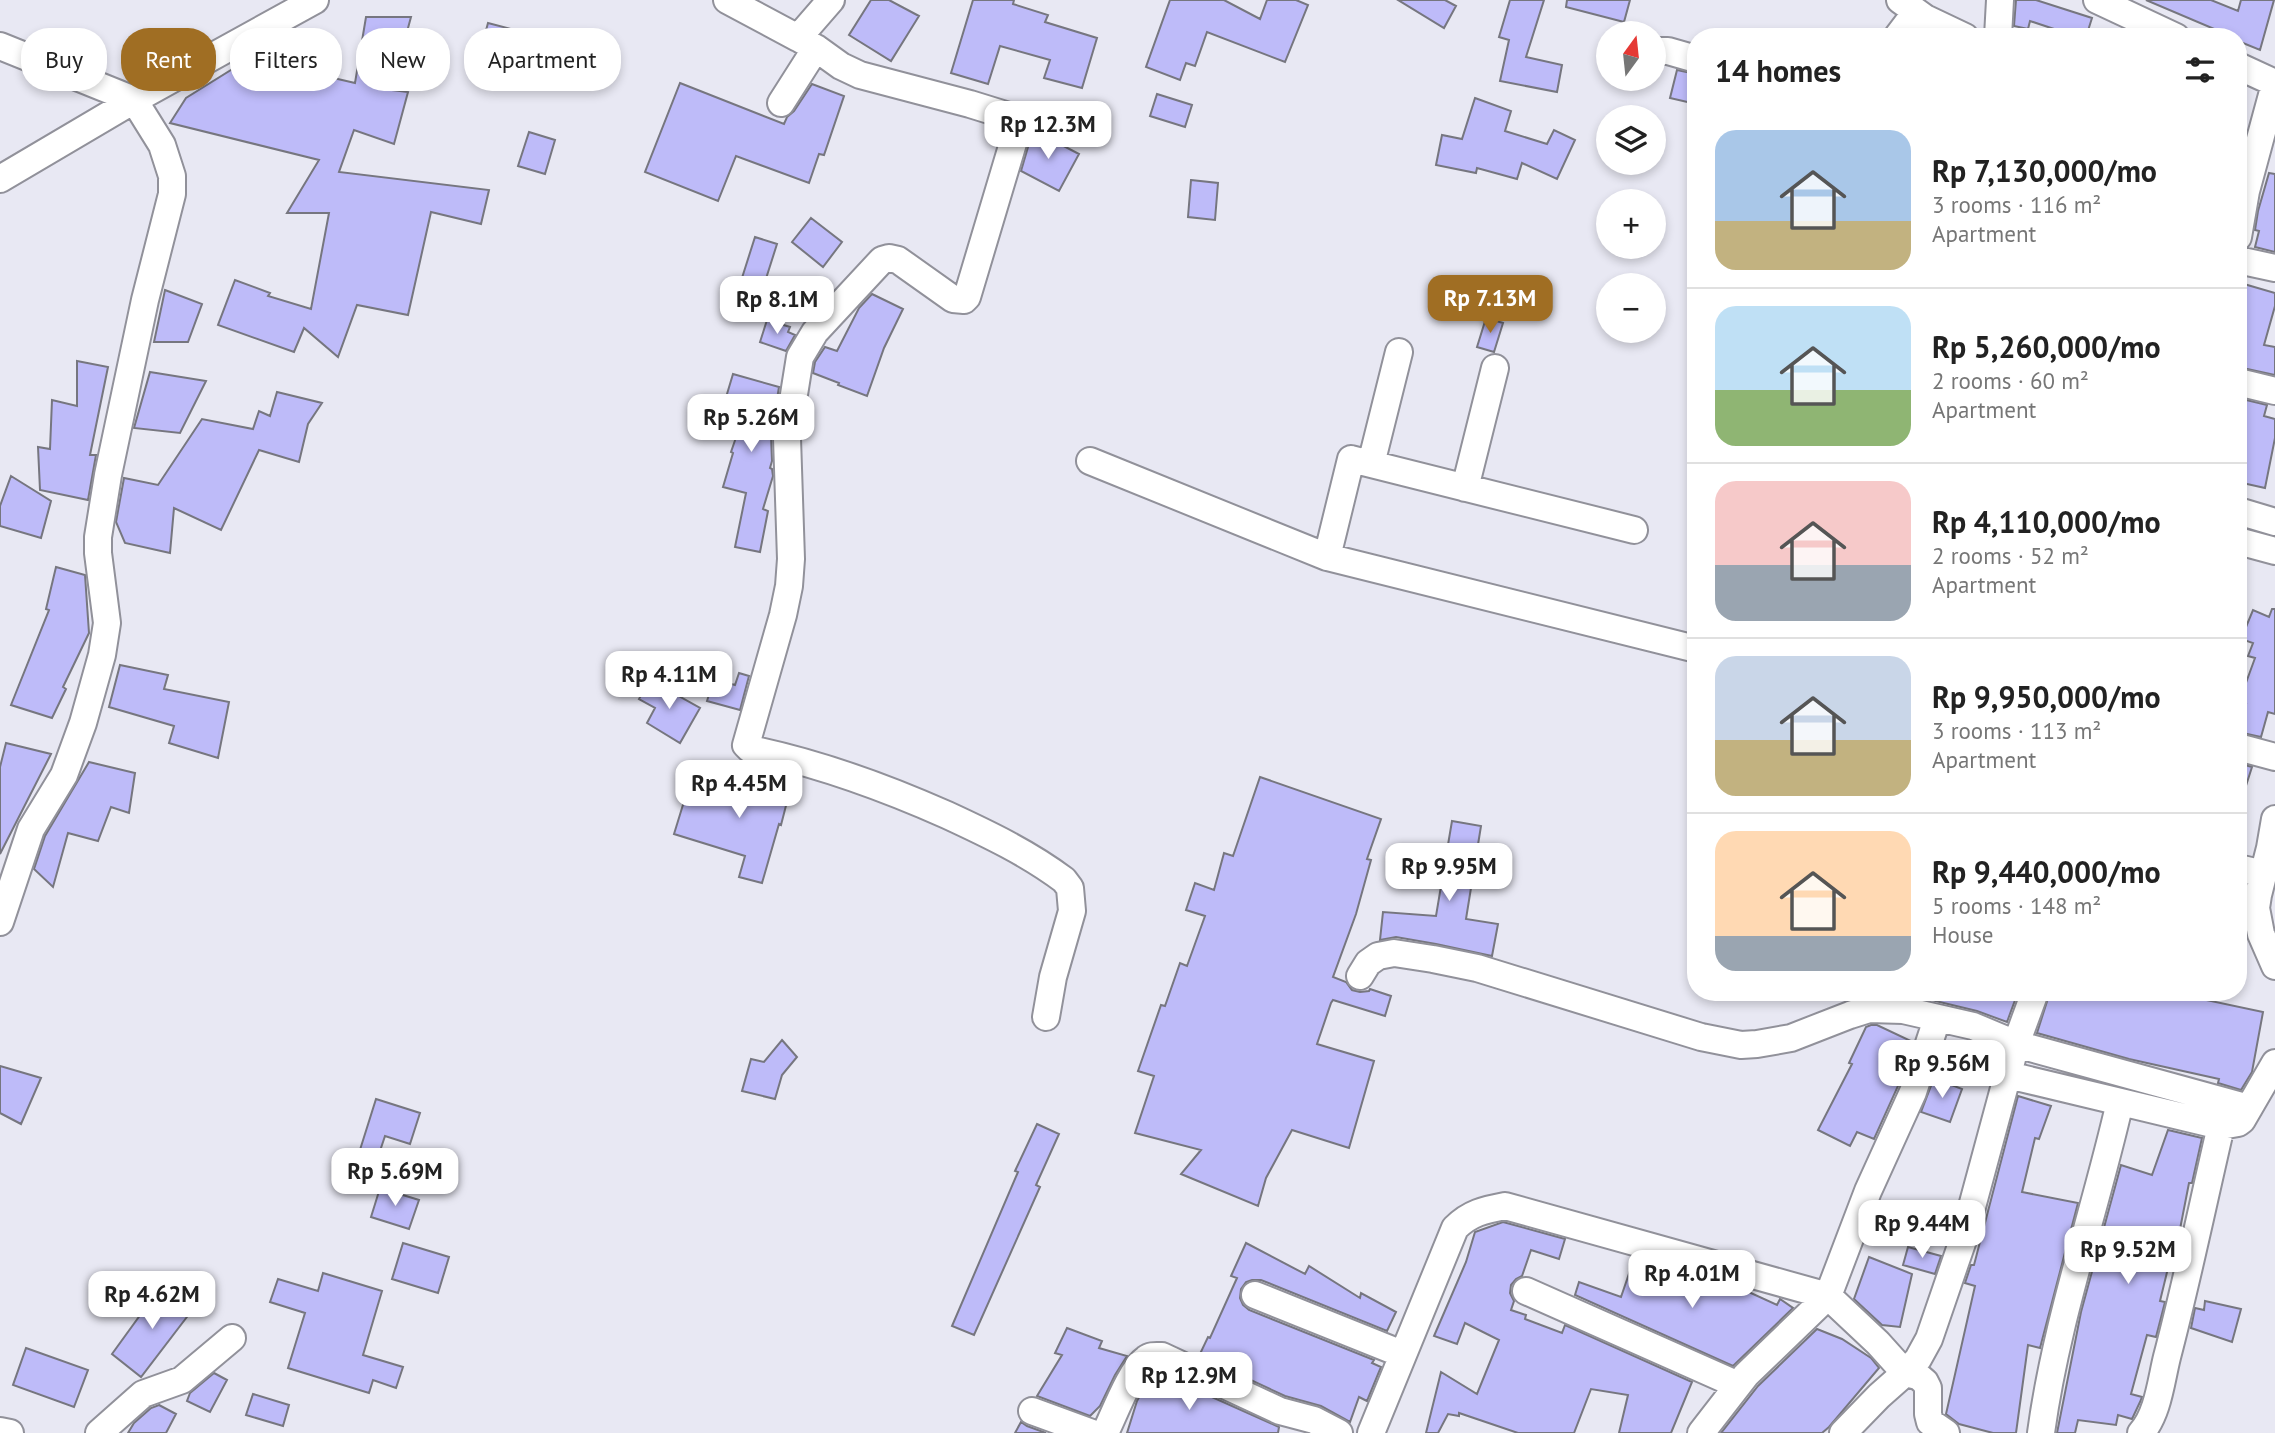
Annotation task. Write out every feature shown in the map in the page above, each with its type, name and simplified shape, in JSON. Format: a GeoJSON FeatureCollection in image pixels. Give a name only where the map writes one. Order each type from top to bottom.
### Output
{"type":"FeatureCollection","features":[{"type":"Feature","properties":{"kind":"street"},"geometry":{"type":"LineString","coordinates":[[0,178],[315,0]]}},
{"type":"Feature","properties":{"kind":"street"},"geometry":{"type":"LineString","coordinates":[[727,0],[860,75],[1017,120],[1019,127],[967,297],[958,301],[898,260],[882,260],[815,332],[800,357],[787,438],[791,559],[789,586],[746,745],[750,749],[838,773],[897,793],[999,838],[1064,880],[1070,888],[1072,911],[1053,977],[1046,1017]]}},
{"type":"Feature","properties":{"kind":"street"},"geometry":{"type":"LineString","coordinates":[[781,103],[807,43],[831,0]]}},
{"type":"Feature","properties":{"kind":"street"},"geometry":{"type":"LineString","coordinates":[[1998,28],[2000,0]]}},
{"type":"Feature","properties":{"kind":"street"},"geometry":{"type":"LineString","coordinates":[[2097,0],[2157,28]]}},
{"type":"Feature","properties":{"kind":"street"},"geometry":{"type":"LineString","coordinates":[[1900,28],[1908,6],[1948,28]]}},
{"type":"Feature","properties":{"kind":"street"},"geometry":{"type":"LineString","coordinates":[[0,46],[134,100],[162,145],[172,176],[172,194],[145,300],[108,475],[98,537],[107,623],[105,638],[83,723],[64,775],[31,829],[0,922]]}},
{"type":"Feature","properties":{"kind":"street"},"geometry":{"type":"LineString","coordinates":[[1666,51],[1687,57]]}},
{"type":"Feature","properties":{"kind":"street"},"geometry":{"type":"LineString","coordinates":[[2247,70],[2275,84],[2266,161],[2247,183]]}},
{"type":"Feature","properties":{"kind":"street"},"geometry":{"type":"LineString","coordinates":[[2247,262],[2275,268]]}},
{"type":"Feature","properties":{"kind":"street"},"geometry":{"type":"LineString","coordinates":[[1371,464],[1399,352]]}},
{"type":"Feature","properties":{"kind":"street"},"geometry":{"type":"LineString","coordinates":[[1465,488],[1495,368]]}},
{"type":"Feature","properties":{"kind":"street"},"geometry":{"type":"LineString","coordinates":[[2247,384],[2275,391]]}},
{"type":"Feature","properties":{"kind":"street"},"geometry":{"type":"LineString","coordinates":[[1327,557],[1351,459],[1634,530]]}},
{"type":"Feature","properties":{"kind":"street"},"geometry":{"type":"LineString","coordinates":[[1090,461],[1327,557],[1687,647]]}},
{"type":"Feature","properties":{"kind":"street"},"geometry":{"type":"LineString","coordinates":[[2247,514],[2275,522]]}},
{"type":"Feature","properties":{"kind":"street"},"geometry":{"type":"LineString","coordinates":[[2247,543],[2275,551]]}},
{"type":"Feature","properties":{"kind":"street"},"geometry":{"type":"LineString","coordinates":[[2247,749],[2275,757]]}},
{"type":"Feature","properties":{"kind":"street"},"geometry":{"type":"LineString","coordinates":[[2275,819],[2258,895],[2258,920],[2275,966]]}},
{"type":"Feature","properties":{"kind":"street"},"geometry":{"type":"LineString","coordinates":[[2247,870],[2264,874]]}},
{"type":"Feature","properties":{"kind":"street"},"geometry":{"type":"LineString","coordinates":[[1360,976],[1368,963],[1378,956],[1394,953],[1433,959],[1477,968],[1701,1037],[1741,1045],[1791,1038],[1869,1009],[1903,1010],[1973,1026],[2016,1044],[2249,1108]]}},
{"type":"Feature","properties":{"kind":"street"},"geometry":{"type":"LineString","coordinates":[[1843,1433],[1918,1359],[1937,1319],[1963,1240],[2016,1044],[2032,1001]]}},
{"type":"Feature","properties":{"kind":"street"},"geometry":{"type":"LineString","coordinates":[[1701,1433],[1754,1367],[1828,1296],[1868,1191],[1913,1093],[1937,1019]]}},
{"type":"Feature","properties":{"kind":"street"},"geometry":{"type":"LineString","coordinates":[[2008,1075],[2221,1126],[2238,1123],[2275,1063]]}},
{"type":"Feature","properties":{"kind":"street"},"geometry":{"type":"LineString","coordinates":[[2041,1433],[2048,1384],[2064,1314],[2103,1175],[2120,1102]]}},
{"type":"Feature","properties":{"kind":"street"},"geometry":{"type":"LineString","coordinates":[[2141,1433],[2147,1426],[2160,1384],[2221,1126]]}},
{"type":"Feature","properties":{"kind":"street"},"geometry":{"type":"LineString","coordinates":[[1371,1433],[1455,1228],[1465,1218],[1480,1211],[1504,1206],[1828,1296],[1878,1343],[1905,1374],[1918,1376],[1925,1382],[1928,1388],[1930,1422],[1945,1433]]}},
{"type":"Feature","properties":{"kind":"street"},"geometry":{"type":"LineString","coordinates":[[1527,1291],[1738,1385]]}},
{"type":"Feature","properties":{"kind":"street"},"geometry":{"type":"LineString","coordinates":[[1255,1295],[1402,1354]]}},
{"type":"Feature","properties":{"kind":"street"},"geometry":{"type":"LineString","coordinates":[[99,1433],[143,1394],[183,1380],[232,1338]]}},
{"type":"Feature","properties":{"kind":"street"},"geometry":{"type":"LineString","coordinates":[[1105,1433],[1136,1369],[1152,1356],[1162,1356],[1280,1411],[1314,1420],[1339,1433]]}},
{"type":"Feature","properties":{"kind":"street"},"geometry":{"type":"LineString","coordinates":[[1032,1411],[1093,1433]]}},
{"type":"Feature","properties":{"kind":"street"},"geometry":{"type":"LineString","coordinates":[[0,1431],[10,1433]]}},
{"type":"Feature","properties":{"kind":"building"},"geometry":{"type":"Polygon","coordinates":[[[871,0],[889,0],[919,16],[891,61],[849,35],[871,0]]]}},
{"type":"Feature","properties":{"kind":"building"},"geometry":{"type":"Polygon","coordinates":[[[973,0],[1014,0],[1013,4],[1048,15],[1045,22],[1097,38],[1082,88],[1044,78],[1050,60],[1000,46],[988,84],[951,73],[973,0]]]}},
{"type":"Feature","properties":{"kind":"building"},"geometry":{"type":"Polygon","coordinates":[[[1170,0],[1224,0],[1260,19],[1267,0],[1296,0],[1308,5],[1285,62],[1207,32],[1195,66],[1186,63],[1180,80],[1146,67],[1170,0]]]}},
{"type":"Feature","properties":{"kind":"building"},"geometry":{"type":"Polygon","coordinates":[[[1398,0],[1445,0],[1456,6],[1444,28],[1398,0]]]}},
{"type":"Feature","properties":{"kind":"building"},"geometry":{"type":"Polygon","coordinates":[[[1510,0],[1544,0],[1526,57],[1562,65],[1557,92],[1500,81],[1509,40],[1499,37],[1510,0]]]}},
{"type":"Feature","properties":{"kind":"building"},"geometry":{"type":"Polygon","coordinates":[[[1567,0],[1630,0],[1624,21],[1566,7],[1567,0]]]}},
{"type":"Feature","properties":{"kind":"building"},"geometry":{"type":"Polygon","coordinates":[[[2016,0],[2036,0],[2092,18],[2089,28],[2051,28],[2030,21],[2028,28],[2014,26],[2016,0]]]}},
{"type":"Feature","properties":{"kind":"building"},"geometry":{"type":"Polygon","coordinates":[[[2146,0],[2211,0],[2238,11],[2241,0],[2274,0],[2260,50],[2247,45],[2247,28],[2212,28],[2146,0]]]}},
{"type":"Feature","properties":{"kind":"building"},"geometry":{"type":"Polygon","coordinates":[[[366,17],[411,17],[408,28],[364,28],[366,17]]]}},
{"type":"Feature","properties":{"kind":"building"},"geometry":{"type":"Polygon","coordinates":[[[488,23],[507,28],[487,28],[488,23]]]}},
{"type":"Feature","properties":{"kind":"building"},"geometry":{"type":"Polygon","coordinates":[[[1677,70],[1687,72],[1687,102],[1670,98],[1677,70]]]}},
{"type":"Feature","properties":{"kind":"building"},"geometry":{"type":"Polygon","coordinates":[[[230,71],[230,91],[342,91],[342,80],[355,83],[356,77],[356,91],[408,92],[394,144],[354,130],[339,172],[489,190],[481,224],[431,212],[408,315],[357,305],[338,357],[304,328],[294,352],[218,325],[235,280],[270,293],[268,296],[311,309],[329,213],[287,213],[319,160],[170,123],[186,98],[197,91],[216,91],[216,79],[230,71]]]}},
{"type":"Feature","properties":{"kind":"building"},"geometry":{"type":"Polygon","coordinates":[[[680,83],[784,124],[812,84],[844,96],[824,155],[819,154],[809,183],[736,156],[718,201],[645,172],[680,83]]]}},
{"type":"Feature","properties":{"kind":"building"},"geometry":{"type":"Polygon","coordinates":[[[1157,94],[1192,105],[1185,127],[1150,116],[1157,94]]]}},
{"type":"Feature","properties":{"kind":"building"},"geometry":{"type":"Polygon","coordinates":[[[1475,98],[1511,111],[1505,131],[1547,144],[1554,130],[1575,140],[1557,179],[1522,163],[1517,179],[1477,168],[1476,173],[1436,165],[1442,135],[1462,139],[1475,98]]]}},
{"type":"Feature","properties":{"kind":"building"},"geometry":{"type":"Polygon","coordinates":[[[1033,130],[1079,154],[1059,191],[1021,171],[1033,130]]]}},
{"type":"Feature","properties":{"kind":"building"},"geometry":{"type":"Polygon","coordinates":[[[529,132],[555,140],[545,174],[518,166],[529,132]]]}},
{"type":"Feature","properties":{"kind":"building"},"geometry":{"type":"Polygon","coordinates":[[[2269,173],[2275,174],[2275,252],[2255,247],[2259,231],[2255,230],[2258,211],[2269,173]]]}},
{"type":"Feature","properties":{"kind":"building"},"geometry":{"type":"Polygon","coordinates":[[[1191,180],[1218,183],[1215,220],[1188,217],[1191,180]]]}},
{"type":"Feature","properties":{"kind":"building"},"geometry":{"type":"Polygon","coordinates":[[[811,218],[842,242],[823,267],[792,242],[811,218]]]}},
{"type":"Feature","properties":{"kind":"building"},"geometry":{"type":"Polygon","coordinates":[[[755,237],[777,244],[763,288],[741,281],[755,237]]]}},
{"type":"Feature","properties":{"kind":"building"},"geometry":{"type":"Polygon","coordinates":[[[2247,285],[2275,293],[2275,306],[2264,345],[2275,347],[2275,375],[2247,369],[2247,285]]]}},
{"type":"Feature","properties":{"kind":"building"},"geometry":{"type":"Polygon","coordinates":[[[165,290],[202,304],[188,342],[154,342],[165,290]]]}},
{"type":"Feature","properties":{"kind":"building"},"geometry":{"type":"Polygon","coordinates":[[[872,294],[903,309],[884,348],[867,396],[813,373],[815,362],[825,347],[837,351],[859,308],[872,294]]]}},
{"type":"Feature","properties":{"kind":"building"},"geometry":{"type":"Polygon","coordinates":[[[1486,318],[1503,323],[1494,352],[1477,347],[1486,318]]]}},
{"type":"Feature","properties":{"kind":"building"},"geometry":{"type":"Polygon","coordinates":[[[767,320],[790,327],[788,332],[795,335],[786,351],[760,342],[767,320]]]}},
{"type":"Feature","properties":{"kind":"building"},"geometry":{"type":"Polygon","coordinates":[[[77,361],[108,367],[90,455],[96,455],[88,500],[40,490],[38,447],[50,449],[52,400],[77,406],[77,361]]]}},
{"type":"Feature","properties":{"kind":"building"},"geometry":{"type":"Polygon","coordinates":[[[150,372],[206,381],[180,433],[134,428],[150,372]]]}},
{"type":"Feature","properties":{"kind":"building"},"geometry":{"type":"Polygon","coordinates":[[[733,374],[779,387],[771,436],[770,468],[773,476],[763,509],[768,511],[760,552],[735,547],[746,493],[723,487],[742,420],[721,414],[733,374]]]}},
{"type":"Feature","properties":{"kind":"building"},"geometry":{"type":"Polygon","coordinates":[[[277,392],[322,403],[308,424],[299,462],[259,450],[221,530],[174,508],[170,553],[125,543],[116,522],[124,478],[158,485],[202,419],[253,429],[259,411],[270,416],[277,392]]]}},
{"type":"Feature","properties":{"kind":"building"},"geometry":{"type":"Polygon","coordinates":[[[2247,400],[2267,405],[2264,416],[2275,419],[2275,438],[2265,488],[2247,484],[2247,400]]]}},
{"type":"Feature","properties":{"kind":"building"},"geometry":{"type":"Polygon","coordinates":[[[11,476],[51,501],[41,538],[0,526],[0,506],[11,476]]]}},
{"type":"Feature","properties":{"kind":"building"},"geometry":{"type":"Polygon","coordinates":[[[56,567],[85,575],[89,633],[63,687],[66,689],[52,718],[11,705],[49,610],[46,609],[56,567]]]}},
{"type":"Feature","properties":{"kind":"building"},"geometry":{"type":"Polygon","coordinates":[[[2272,609],[2275,609],[2275,714],[2268,712],[2261,737],[2247,734],[2247,680],[2255,658],[2248,656],[2253,643],[2247,641],[2247,624],[2253,610],[2269,617],[2272,609]]]}},
{"type":"Feature","properties":{"kind":"building"},"geometry":{"type":"Polygon","coordinates":[[[120,665],[168,675],[164,689],[229,702],[218,758],[169,743],[174,726],[109,707],[120,665]]]}},
{"type":"Feature","properties":{"kind":"building"},"geometry":{"type":"Polygon","coordinates":[[[739,673],[749,676],[740,710],[707,701],[714,679],[735,685],[739,673]]]}},
{"type":"Feature","properties":{"kind":"building"},"geometry":{"type":"Polygon","coordinates":[[[650,680],[700,708],[680,743],[647,723],[655,708],[639,699],[650,680]]]}},
{"type":"Feature","properties":{"kind":"building"},"geometry":{"type":"Polygon","coordinates":[[[6,743],[51,754],[0,854],[0,767],[6,743]]]}},
{"type":"Feature","properties":{"kind":"building"},"geometry":{"type":"Polygon","coordinates":[[[89,762],[135,773],[129,813],[111,807],[98,841],[68,833],[53,887],[34,869],[45,836],[89,762]]]}},
{"type":"Feature","properties":{"kind":"building"},"geometry":{"type":"Polygon","coordinates":[[[2247,766],[2252,767],[2247,783],[2247,766]]]}},
{"type":"Feature","properties":{"kind":"building"},"geometry":{"type":"Polygon","coordinates":[[[763,768],[796,776],[762,883],[739,877],[745,856],[674,834],[690,782],[749,801],[753,787],[758,788],[763,768]]]}},
{"type":"Feature","properties":{"kind":"building"},"geometry":{"type":"Polygon","coordinates":[[[1260,777],[1381,819],[1367,859],[1371,860],[1356,914],[1333,977],[1346,982],[1352,990],[1360,992],[1370,989],[1391,996],[1385,1016],[1333,1000],[1331,1003],[1317,1044],[1374,1061],[1349,1148],[1292,1130],[1266,1178],[1258,1206],[1181,1174],[1201,1150],[1135,1133],[1154,1076],[1138,1071],[1161,1005],[1165,1006],[1180,963],[1187,966],[1205,916],[1186,910],[1195,883],[1214,890],[1224,853],[1233,856],[1260,777]]]}},
{"type":"Feature","properties":{"kind":"building"},"geometry":{"type":"Polygon","coordinates":[[[1452,821],[1481,826],[1466,919],[1498,924],[1492,956],[1396,937],[1380,940],[1383,912],[1436,916],[1452,821]]]}},
{"type":"Feature","properties":{"kind":"building"},"geometry":{"type":"Polygon","coordinates":[[[1935,1001],[2015,1001],[2007,1022],[1977,1011],[1935,1001]]]}},
{"type":"Feature","properties":{"kind":"building"},"geometry":{"type":"Polygon","coordinates":[[[2047,1001],[2211,1001],[2263,1012],[2252,1072],[2241,1090],[2218,1083],[2219,1079],[2129,1059],[2037,1033],[2047,1001]]]}},
{"type":"Feature","properties":{"kind":"building"},"geometry":{"type":"Polygon","coordinates":[[[1877,1025],[1913,1042],[1898,1086],[1874,1139],[1857,1132],[1850,1146],[1818,1130],[1852,1064],[1849,1063],[1866,1027],[1877,1025]]]}},
{"type":"Feature","properties":{"kind":"building"},"geometry":{"type":"Polygon","coordinates":[[[782,1040],[797,1057],[782,1075],[775,1099],[742,1091],[751,1059],[764,1062],[782,1040]]]}},
{"type":"Feature","properties":{"kind":"building"},"geometry":{"type":"Polygon","coordinates":[[[0,1066],[41,1078],[21,1124],[0,1113],[0,1066]]]}},
{"type":"Feature","properties":{"kind":"building"},"geometry":{"type":"Polygon","coordinates":[[[1934,1078],[1962,1089],[1950,1122],[1921,1112],[1934,1078]]]}},
{"type":"Feature","properties":{"kind":"building"},"geometry":{"type":"Polygon","coordinates":[[[2018,1096],[2051,1106],[2039,1139],[2035,1138],[2022,1192],[2078,1203],[2040,1348],[2028,1345],[2016,1433],[1993,1433],[1959,1424],[1946,1414],[1975,1286],[1965,1283],[1971,1265],[1974,1265],[2018,1096]]]}},
{"type":"Feature","properties":{"kind":"building"},"geometry":{"type":"Polygon","coordinates":[[[376,1099],[420,1113],[410,1144],[385,1136],[371,1178],[353,1172],[376,1099]]]}},
{"type":"Feature","properties":{"kind":"building"},"geometry":{"type":"Polygon","coordinates":[[[1037,1124],[1059,1134],[1036,1185],[1040,1187],[974,1335],[952,1326],[1037,1124]]]}},
{"type":"Feature","properties":{"kind":"building"},"geometry":{"type":"Polygon","coordinates":[[[2168,1130],[2202,1138],[2192,1183],[2189,1183],[2173,1265],[2169,1264],[2160,1301],[2165,1302],[2156,1337],[2147,1335],[2131,1394],[2142,1397],[2132,1419],[2118,1415],[2116,1425],[2078,1420],[2075,1433],[2057,1433],[2081,1312],[2121,1165],[2152,1175],[2168,1130]]]}},
{"type":"Feature","properties":{"kind":"building"},"geometry":{"type":"Polygon","coordinates":[[[380,1188],[419,1200],[409,1229],[371,1217],[380,1188]]]}},
{"type":"Feature","properties":{"kind":"building"},"geometry":{"type":"Polygon","coordinates":[[[1503,1222],[1565,1239],[1559,1259],[1531,1250],[1522,1276],[1511,1285],[1510,1293],[1514,1301],[1511,1310],[1526,1315],[1525,1319],[1562,1333],[1565,1325],[1692,1382],[1671,1433],[1619,1433],[1628,1395],[1591,1389],[1574,1433],[1518,1433],[1459,1413],[1459,1416],[1448,1414],[1438,1433],[1426,1433],[1441,1372],[1477,1394],[1499,1340],[1465,1323],[1457,1344],[1434,1336],[1466,1262],[1475,1232],[1503,1222]]]}},
{"type":"Feature","properties":{"kind":"building"},"geometry":{"type":"Polygon","coordinates":[[[403,1243],[449,1257],[438,1293],[392,1279],[403,1243]]]}},
{"type":"Feature","properties":{"kind":"building"},"geometry":{"type":"Polygon","coordinates":[[[1246,1243],[1305,1274],[1309,1266],[1360,1298],[1361,1293],[1396,1312],[1387,1331],[1261,1280],[1246,1282],[1241,1289],[1240,1298],[1249,1310],[1374,1360],[1372,1363],[1381,1367],[1367,1401],[1359,1397],[1350,1422],[1321,1406],[1285,1396],[1199,1356],[1237,1278],[1231,1276],[1246,1243]]]}},
{"type":"Feature","properties":{"kind":"building"},"geometry":{"type":"Polygon","coordinates":[[[1908,1247],[1941,1256],[1935,1274],[1903,1265],[1908,1247]]]}},
{"type":"Feature","properties":{"kind":"building"},"geometry":{"type":"Polygon","coordinates":[[[1869,1257],[1912,1274],[1900,1327],[1882,1325],[1854,1299],[1869,1257]]]}},
{"type":"Feature","properties":{"kind":"building"},"geometry":{"type":"Polygon","coordinates":[[[1634,1259],[1740,1288],[1777,1305],[1780,1299],[1793,1308],[1733,1366],[1575,1295],[1579,1282],[1621,1297],[1634,1259]]]}},
{"type":"Feature","properties":{"kind":"building"},"geometry":{"type":"Polygon","coordinates":[[[323,1273],[382,1291],[363,1355],[403,1367],[396,1388],[373,1380],[369,1393],[288,1368],[305,1313],[270,1302],[278,1279],[318,1291],[323,1273]]]}},
{"type":"Feature","properties":{"kind":"building"},"geometry":{"type":"Polygon","coordinates":[[[162,1285],[193,1309],[141,1377],[112,1354],[162,1285]]]}},
{"type":"Feature","properties":{"kind":"building"},"geometry":{"type":"Polygon","coordinates":[[[2205,1301],[2241,1309],[2232,1342],[2191,1328],[2195,1308],[2204,1310],[2205,1301]]]}},
{"type":"Feature","properties":{"kind":"building"},"geometry":{"type":"Polygon","coordinates":[[[1067,1328],[1102,1341],[1099,1348],[1127,1356],[1100,1406],[1090,1416],[1037,1396],[1062,1355],[1055,1353],[1067,1328]]]}},
{"type":"Feature","properties":{"kind":"building"},"geometry":{"type":"Polygon","coordinates":[[[1817,1329],[1842,1339],[1871,1358],[1879,1368],[1829,1427],[1822,1433],[1721,1433],[1758,1386],[1817,1329]]]}},
{"type":"Feature","properties":{"kind":"building"},"geometry":{"type":"Polygon","coordinates":[[[26,1348],[88,1370],[74,1407],[13,1385],[26,1348]]]}},
{"type":"Feature","properties":{"kind":"building"},"geometry":{"type":"Polygon","coordinates":[[[1156,1372],[1279,1427],[1278,1433],[1127,1433],[1137,1401],[1156,1372]]]}},
{"type":"Feature","properties":{"kind":"building"},"geometry":{"type":"Polygon","coordinates":[[[214,1373],[227,1380],[210,1412],[187,1401],[190,1393],[214,1373]]]}},
{"type":"Feature","properties":{"kind":"building"},"geometry":{"type":"Polygon","coordinates":[[[253,1394],[289,1405],[283,1426],[246,1415],[253,1394]]]}},
{"type":"Feature","properties":{"kind":"building"},"geometry":{"type":"Polygon","coordinates":[[[159,1405],[176,1414],[166,1433],[128,1433],[134,1423],[151,1408],[159,1405]]]}},
{"type":"Feature","properties":{"kind":"building"},"geometry":{"type":"Polygon","coordinates":[[[1021,1422],[1027,1426],[1046,1433],[1015,1433],[1021,1422]]]}}]}
